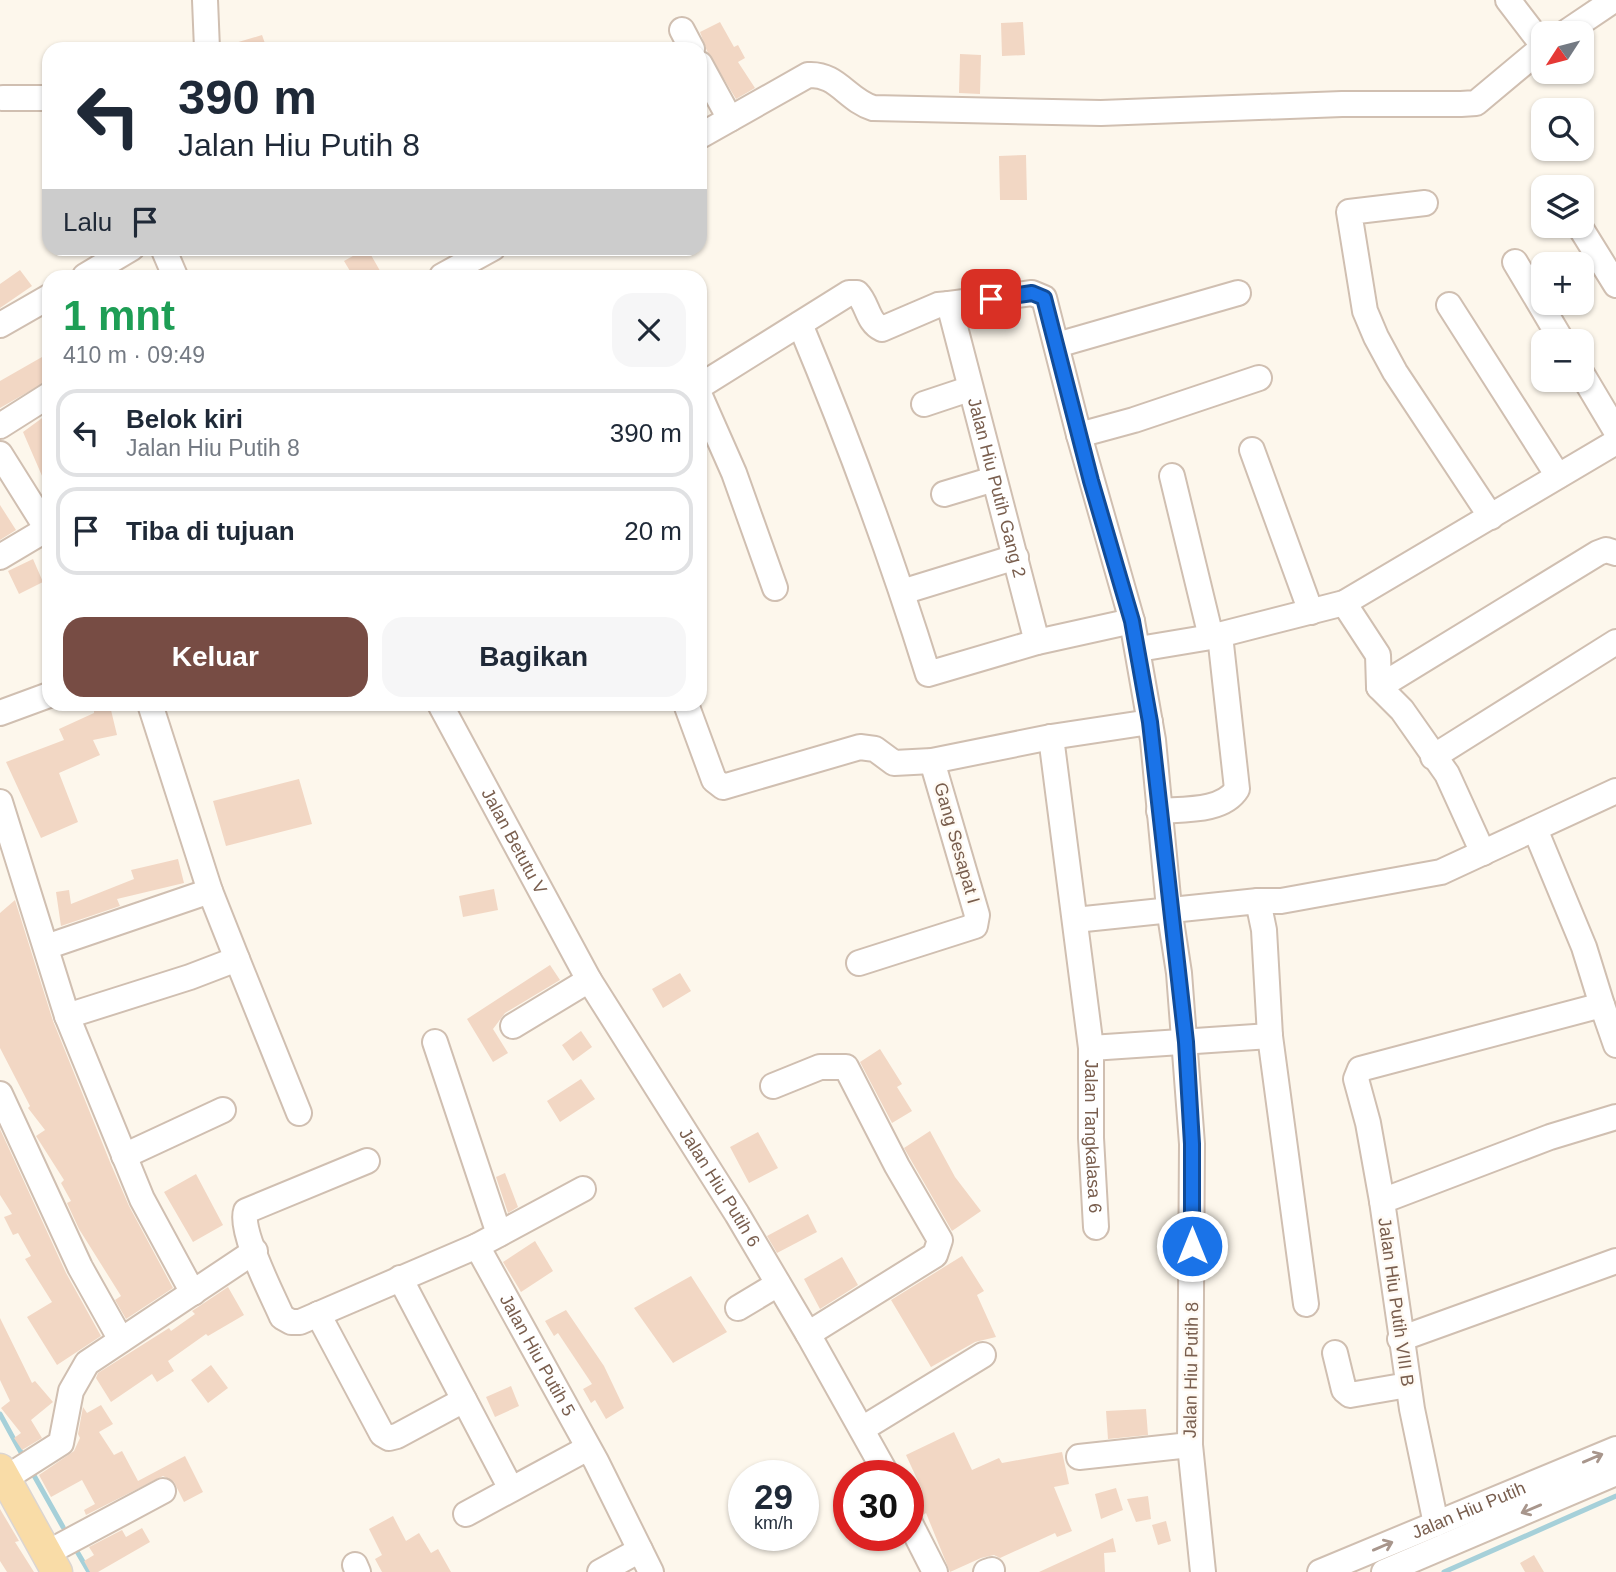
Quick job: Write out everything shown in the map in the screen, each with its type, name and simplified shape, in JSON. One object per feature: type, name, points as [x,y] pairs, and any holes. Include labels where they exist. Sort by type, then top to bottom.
[{"type":"main road","points":[[3,1473],[52,1562]]},
{"type":"street","points":[[205,0],[207,42]]},
{"type":"street","points":[[1507,0],[1531,31]]},
{"type":"street","points":[[1583,21],[1614,0]]},
{"type":"street","points":[[707,132],[808,75],[821,74],[834,80],[858,104],[873,108],[1101,113],[1342,104],[1476,103],[1531,57]]},
{"type":"street","points":[[707,77],[730,119]]},
{"type":"street","points":[[3,98],[42,97]]},
{"type":"street","points":[[1425,203],[1349,212],[1365,311],[1395,372],[1491,517]]},
{"type":"street","points":[[1587,238],[1616,285]]},
{"type":"street","points":[[95,270],[119,256]]},
{"type":"street","points":[[455,267],[477,256]]},
{"type":"street","points":[[1515,262],[1555,329]]},
{"type":"street","points":[[707,382],[849,293],[857,293],[862,298],[872,322],[882,329],[938,305],[949,304]]},
{"type":"street","points":[[1057,345],[1238,293]]},
{"type":"street","name":"Jalan Hiu Putih 8","points":[[949,304],[1041,295],[1139,649],[1150,722],[1186,1042],[1192,1144],[1190,1445],[1203,1572]]},
{"type":"street","points":[[0,325],[42,301]]},
{"type":"street","name":"Jalan Hiu Putih Gang 2","points":[[949,304],[1037,642]]},
{"type":"street","points":[[1450,305],[1558,476]]},
{"type":"street","points":[[800,324],[844,429],[928,674],[1037,642],[1132,621]]},
{"type":"street","points":[[1079,435],[1134,420],[1259,378]]},
{"type":"street","points":[[924,404],[969,389]]},
{"type":"street","points":[[1593,392],[1616,431]]},
{"type":"street","points":[[0,426],[42,399]]},
{"type":"street","points":[[707,412],[734,473],[775,588]]},
{"type":"street","points":[[1139,649],[1216,636],[1344,603],[1616,442]]},
{"type":"street","points":[[1252,450],[1311,612]]},
{"type":"street","points":[[0,454],[42,514]]},
{"type":"street","points":[[1159,811],[1209,806],[1232,797],[1237,789],[1216,636],[1172,476]]},
{"type":"street","points":[[944,494],[995,479]]},
{"type":"street","points":[[0,556],[42,523]]},
{"type":"street","points":[[1379,687],[1598,553],[1606,550],[1616,553]]},
{"type":"street","points":[[902,592],[1016,557]]},
{"type":"street","points":[[1344,603],[1378,655],[1379,687],[1402,710],[1447,774],[1483,853]]},
{"type":"street","points":[[1433,757],[1616,642]]},
{"type":"street","points":[[0,713],[42,698]]},
{"type":"street","points":[[152,711],[210,891],[299,1113]]},
{"type":"street","name":"Jalan Betutu V","points":[[444,711],[589,980]]},
{"type":"street","points":[[689,711],[715,780],[723,787],[860,747],[876,748],[894,763],[932,761],[1051,737],[1150,722]]},
{"type":"street","name":"Jalan Tangkalasa 6","points":[[1051,737],[1091,1048],[1091,1138],[1096,1227]]},
{"type":"street","name":"Gang Sesapat I","points":[[859,963],[975,926],[977,915],[932,761]]},
{"type":"street","points":[[1075,920],[1169,908],[1281,901],[1441,872],[1616,791]]},
{"type":"street","points":[[0,802],[67,1016],[142,1199],[193,1293]]},
{"type":"street","points":[[1535,829],[1584,947],[1616,1045]]},
{"type":"street","points":[[46,947],[210,891]]},
{"type":"street","points":[[1258,901],[1264,930],[1270,1036],[1306,1304]]},
{"type":"street","points":[[67,1016],[190,977],[237,959]]},
{"type":"street","points":[[513,1026],[589,980]]},
{"type":"street","name":"Jalan Hiu Putih 6","points":[[589,980],[778,1284],[879,1460]]},
{"type":"street","points":[[1382,1201],[1368,1123],[1356,1079],[1360,1069],[1602,1005]]},
{"type":"street","points":[[1091,1048],[1270,1036]]},
{"type":"street","points":[[435,1042],[499,1234]]},
{"type":"street","points":[[773,1086],[820,1067],[846,1067],[897,1166],[940,1240],[935,1255],[808,1334]]},
{"type":"street","points":[[0,1094],[80,1267],[121,1340]]},
{"type":"street","points":[[124,1156],[223,1110]]},
{"type":"street","name":"Jalan Hiu Putih VIII B","points":[[1436,1524],[1408,1385],[1382,1201],[1550,1137],[1616,1117]]},
{"type":"street","points":[[367,1161],[246,1211],[244,1217],[255,1251],[282,1317],[291,1322],[299,1322],[477,1246],[583,1189]]},
{"type":"street","name":"Jalan Hiu Putih 5","points":[[477,1246],[588,1448],[646,1561]]},
{"type":"street","points":[[3,1473],[61,1443],[71,1391],[78,1374],[87,1363],[255,1251]]},
{"type":"street","points":[[1401,1339],[1616,1261]]},
{"type":"street","points":[[400,1278],[511,1489]]},
{"type":"street","points":[[738,1308],[778,1284]]},
{"type":"street","points":[[318,1314],[382,1434],[389,1438],[397,1436],[464,1400]]},
{"type":"street","points":[[1335,1353],[1343,1390],[1350,1395],[1408,1385]]},
{"type":"street","points":[[862,1429],[983,1355]]},
{"type":"street","points":[[1079,1457],[1190,1445]]},
{"type":"street","points":[[466,1514],[588,1448]]},
{"type":"street","name":"Jalan Hiu Putih","points":[[1326,1571],[1616,1449]]},
{"type":"street","name":"Jalan Hiu Putih","points":[[1384,1572],[1616,1473]]},
{"type":"street","points":[[52,1562],[163,1490]]},
{"type":"street","points":[[924,1550],[935,1572]]},
{"type":"street","points":[[600,1572],[646,1561]]},
{"type":"building","points":[[720,22],[734,47],[738,45],[745,58],[738,62],[755,88],[736,99],[707,51],[707,42],[704,42],[700,32]]},
{"type":"building","points":[[1023,22],[1025,55],[1002,56],[1001,23]]},
{"type":"building","points":[[262,35],[264,42],[238,42]]},
{"type":"building","points":[[960,54],[981,55],[980,94],[959,93]]},
{"type":"building","points":[[1026,155],[1027,200],[1000,200],[999,156]]},
{"type":"building","points":[[353,256],[372,256],[380,270],[349,270],[344,261]]},
{"type":"building","points":[[20,270],[32,286],[0,308],[0,284]]},
{"type":"building","points":[[42,357],[42,384],[0,408],[0,381]]},
{"type":"building","points":[[42,418],[42,476],[23,432]]},
{"type":"building","points":[[0,505],[16,530],[0,540]]},
{"type":"building","points":[[33,559],[42,582],[19,594],[8,571]]},
{"type":"building","points":[[111,711],[117,735],[93,740],[100,755],[59,773],[78,822],[41,838],[6,762],[64,740],[59,729],[94,713]]},
{"type":"building","points":[[299,779],[312,824],[226,846],[213,801]]},
{"type":"building","points":[[178,859],[184,883],[117,899],[120,906],[61,926],[56,892],[69,890],[71,904],[134,879],[131,870]]},
{"type":"building","points":[[494,889],[498,910],[463,917],[459,896]]},
{"type":"building","points":[[15,900],[53,1021],[110,1162],[129,1206],[173,1288],[126,1319],[115,1300],[121,1296],[79,1229],[67,1203],[71,1201],[61,1183],[64,1180],[36,1136],[45,1130],[28,1108],[30,1106],[0,1048],[0,913]]},
{"type":"building","points":[[550,965],[560,980],[505,1013],[493,1029],[508,1053],[493,1062],[467,1019]]},
{"type":"building","points":[[680,973],[691,991],[663,1008],[652,989]]},
{"type":"building","points":[[581,1031],[592,1047],[573,1061],[562,1045]]},
{"type":"building","points":[[880,1049],[902,1084],[897,1087],[912,1111],[892,1123],[860,1062]]},
{"type":"building","points":[[581,1079],[595,1099],[560,1122],[547,1101]]},
{"type":"building","points":[[0,1129],[66,1273],[101,1336],[57,1365],[27,1317],[52,1302],[25,1259],[31,1256],[18,1233],[13,1235],[4,1217],[12,1214],[0,1195]]},
{"type":"building","points":[[930,1131],[955,1177],[981,1211],[952,1231],[904,1148]]},
{"type":"building","points":[[758,1132],[778,1168],[749,1183],[730,1147]]},
{"type":"building","points":[[505,1173],[518,1207],[508,1213],[496,1177]]},
{"type":"building","points":[[196,1174],[223,1225],[193,1242],[164,1192]]},
{"type":"building","points":[[808,1214],[817,1232],[777,1253],[767,1236]]},
{"type":"building","points":[[535,1241],[553,1271],[521,1292],[503,1262]]},
{"type":"building","points":[[962,1256],[984,1291],[977,1295],[996,1337],[975,1342],[931,1367],[891,1300]]},
{"type":"building","points":[[842,1257],[858,1285],[820,1309],[804,1279]]},
{"type":"building","points":[[691,1276],[727,1332],[673,1363],[634,1308]]},
{"type":"building","points":[[228,1287],[244,1315],[208,1336],[206,1334],[168,1361],[174,1371],[157,1382],[152,1374],[111,1402],[96,1378],[98,1373],[169,1328],[171,1331],[195,1314],[192,1311]]},
{"type":"building","points":[[566,1310],[604,1366],[624,1408],[606,1419],[595,1400],[591,1403],[583,1389],[592,1384],[558,1333],[554,1336],[545,1321]]},
{"type":"building","points":[[0,1318],[32,1383],[35,1381],[53,1402],[31,1420],[42,1438],[22,1450],[14,1438],[21,1433],[1,1408],[10,1401],[0,1380]]},
{"type":"building","points":[[211,1365],[228,1388],[208,1403],[191,1380]]},
{"type":"building","points":[[511,1386],[519,1406],[495,1417],[486,1397]]},
{"type":"building","points":[[101,1405],[113,1424],[99,1432],[114,1455],[122,1451],[138,1481],[185,1456],[203,1492],[184,1502],[174,1482],[163,1476],[86,1515],[84,1510],[95,1504],[82,1480],[51,1497],[39,1475],[74,1451],[80,1438],[78,1434],[83,1407],[87,1413]]},
{"type":"building","points":[[1146,1409],[1148,1435],[1108,1439],[1106,1411]]},
{"type":"building","points":[[954,1432],[972,1470],[999,1458],[1002,1463],[1062,1452],[1069,1484],[1054,1487],[1072,1531],[1057,1537],[1055,1533],[1000,1558],[994,1555],[981,1558],[950,1572],[926,1513],[924,1514],[924,1460],[908,1460],[906,1455]]},
{"type":"building","points":[[1116,1488],[1123,1510],[1101,1519],[1095,1494]]},
{"type":"building","points":[[1148,1496],[1151,1519],[1136,1522],[1127,1499]]},
{"type":"building","points":[[0,1509],[19,1541],[15,1542],[34,1572],[7,1572],[0,1561]]},
{"type":"building","points":[[393,1516],[406,1541],[419,1533],[431,1553],[438,1549],[451,1572],[382,1572],[375,1559],[382,1555],[369,1529]]},
{"type":"building","points":[[1166,1521],[1171,1541],[1158,1545],[1152,1525]]},
{"type":"building","points":[[142,1528],[150,1542],[98,1572],[90,1572],[84,1561],[94,1555],[89,1547],[122,1530],[126,1537]]},
{"type":"building","points":[[1113,1538],[1116,1552],[1104,1553],[1105,1572],[1039,1572]]},
{"type":"building","points":[[1534,1555],[1544,1572],[1525,1572],[1520,1563]]},
{"type":"waterway","points":[[0,1414],[23,1456]]},
{"type":"waterway","points":[[32,1472],[63,1527]]},
{"type":"waterway","points":[[1444,1572],[1616,1496]]},
{"type":"waterway","points":[[75,1548],[89,1572]]},
{"type":"route","points":[[991,299],[1032,293],[1044,298],[1139,649],[1153,740],[1169,908],[1180,972],[1192,1144],[1192,1246]]}]
